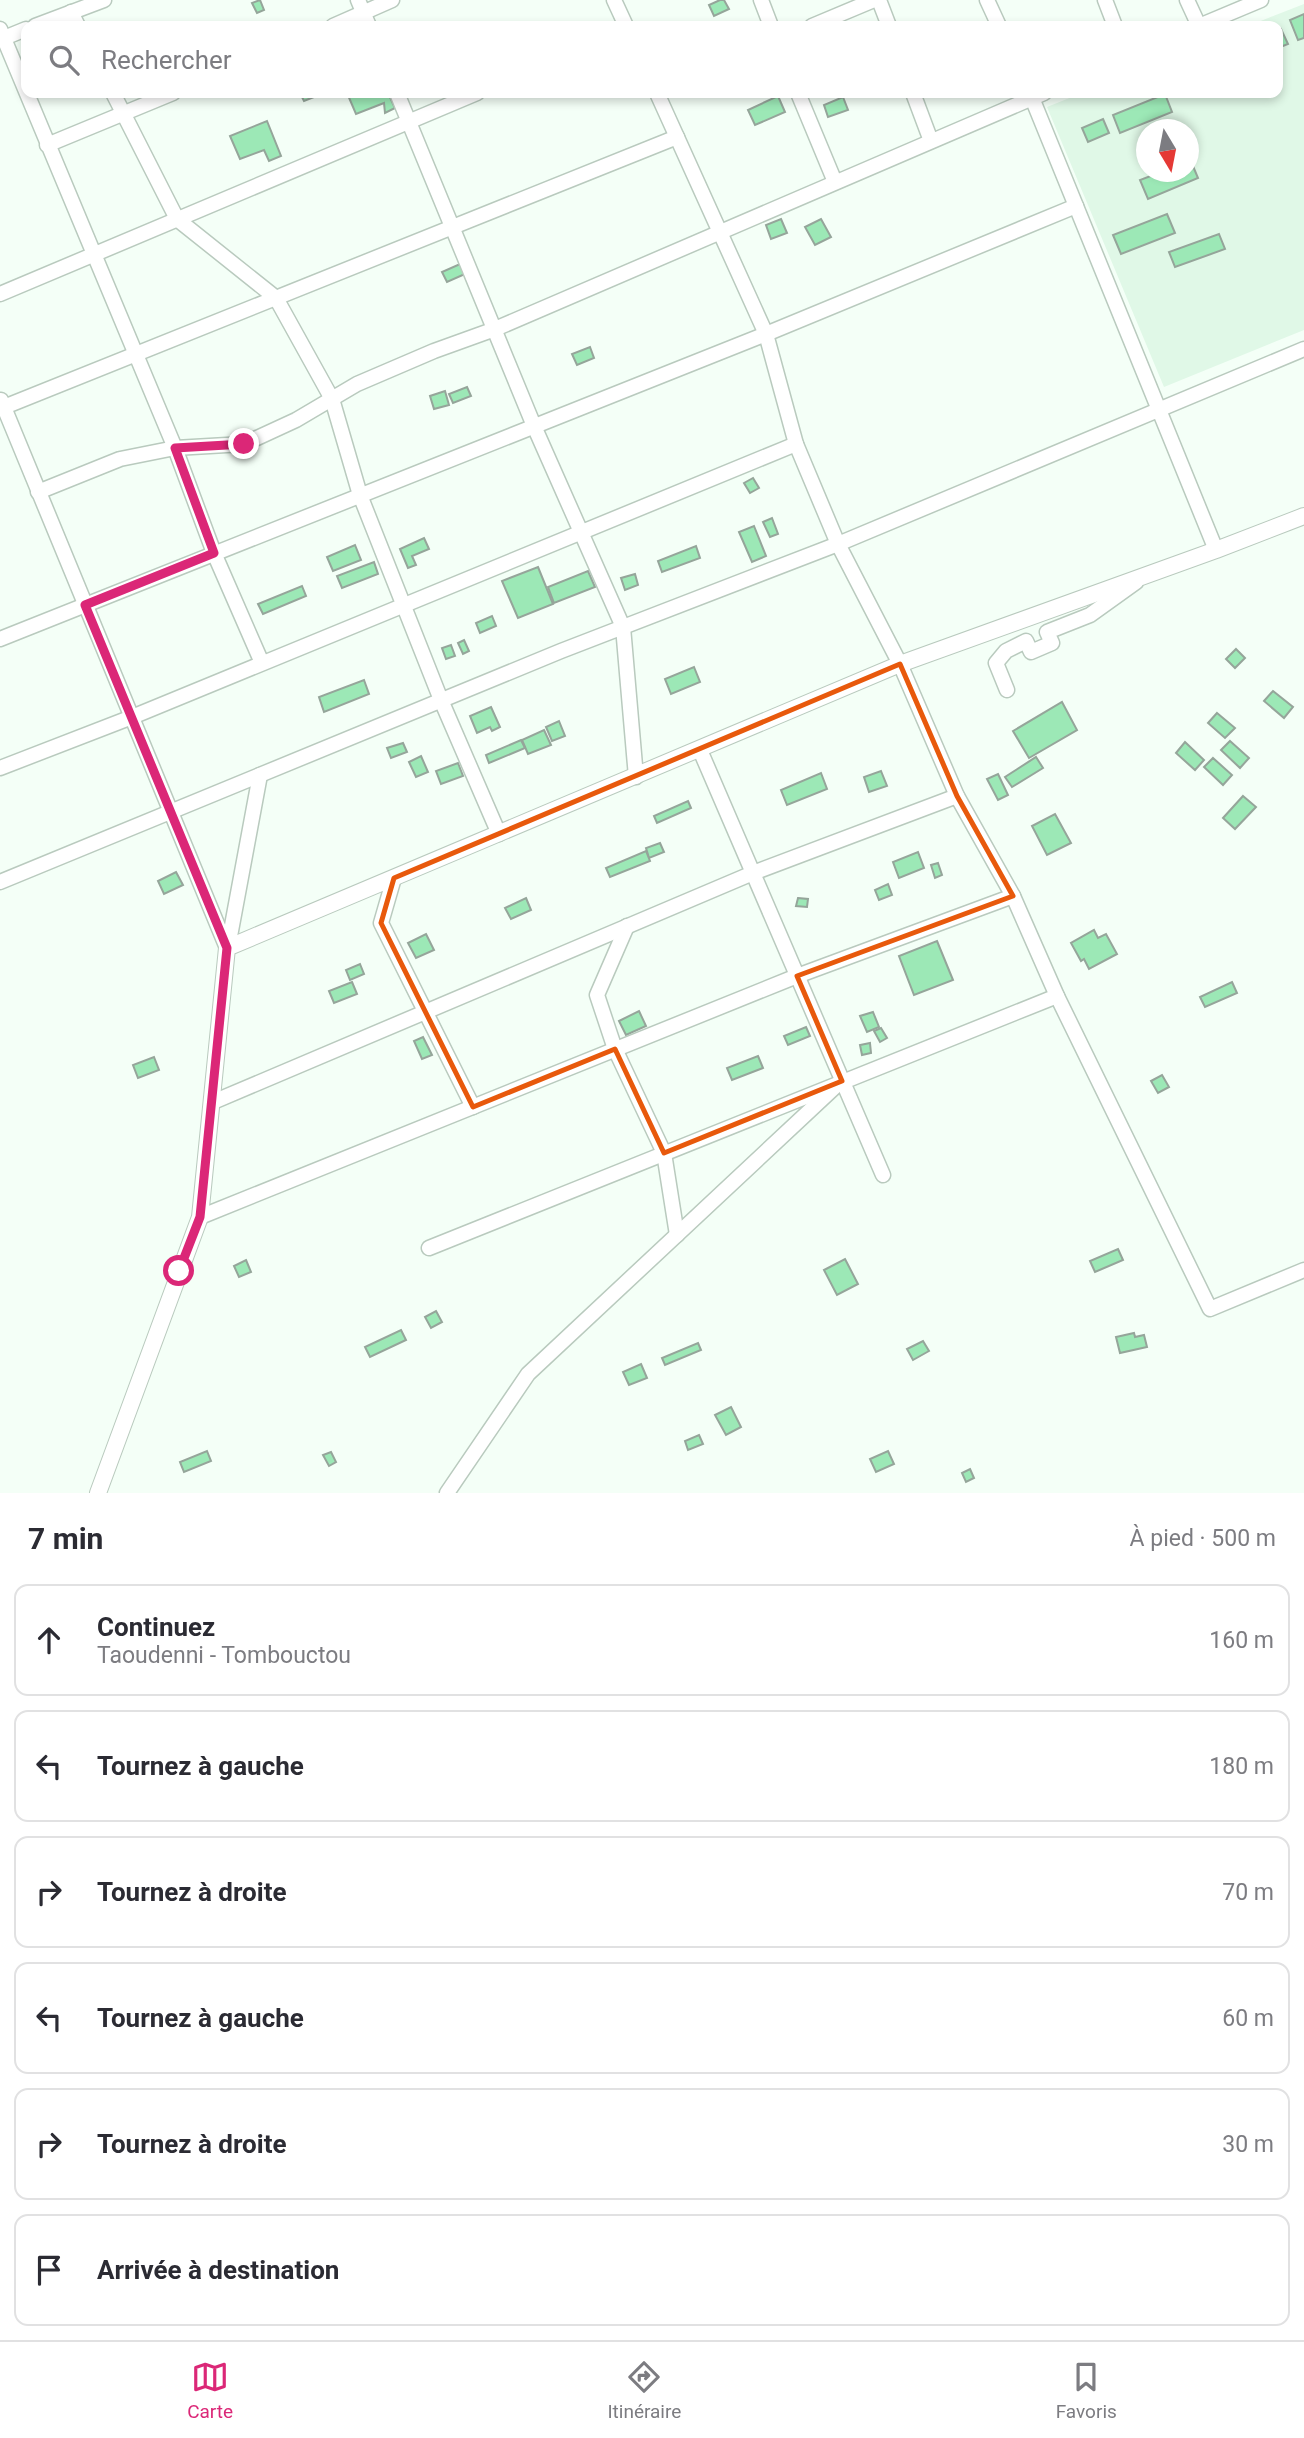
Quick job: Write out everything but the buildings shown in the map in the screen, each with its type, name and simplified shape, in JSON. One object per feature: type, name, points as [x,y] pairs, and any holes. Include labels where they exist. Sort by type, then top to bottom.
[{"type":"street","points":[[47,21],[104,0]]},
{"type":"street","points":[[345,21],[392,0]]},
{"type":"street","points":[[614,0],[624,21]]},
{"type":"street","points":[[761,0],[769,21]]},
{"type":"street","points":[[824,21],[874,0]]},
{"type":"street","points":[[879,0],[887,21]]},
{"type":"street","points":[[988,0],[997,21]]},
{"type":"street","points":[[1105,0],[1113,21]]},
{"type":"street","points":[[1188,0],[1197,21]]},
{"type":"street","points":[[1211,21],[1261,0]]},
{"type":"street","points":[[71,12],[76,21]]},
{"type":"street","points":[[21,30],[2,33],[21,80]]},
{"type":"street","points":[[28,98],[175,448],[214,553],[262,663]]},
{"type":"street","points":[[116,98],[177,219],[276,298],[332,399],[360,495],[441,700],[499,834]]},
{"type":"street","points":[[47,145],[160,98]]},
{"type":"street","points":[[399,98],[534,426],[623,627],[636,777]]},
{"type":"street","points":[[0,294],[465,98]]},
{"type":"street","points":[[660,98],[766,334],[796,444],[838,544],[900,664],[957,796],[1013,896],[1058,996],[1210,1309],[1304,1270]]},
{"type":"street","points":[[800,98],[835,182]]},
{"type":"street","points":[[915,98],[931,141]]},
{"type":"street","points":[[38,492],[120,459],[175,448],[244,444],[296,421],[358,384],[434,351],[495,329],[1026,98]]},
{"type":"street","points":[[1036,98],[1076,206],[1216,550]]},
{"type":"street","points":[[227,948],[2,403],[135,355],[677,137]]},
{"type":"street","points":[[0,639],[766,334],[1076,206]]},
{"type":"street","points":[[0,882],[441,700],[838,544],[1304,349]]},
{"type":"street","points":[[0,768],[132,717],[796,444]]},
{"type":"street","points":[[227,948],[900,664],[1304,516]]},
{"type":"street","points":[[1007,690],[996,663],[1006,651],[1026,641],[1031,652],[1052,643],[1048,632],[1090,615],[1147,575]]},
{"type":"street","points":[[700,750],[883,1175]]},
{"type":"street","points":[[98,1493],[200,1217],[227,948],[260,775]]},
{"type":"street","points":[[213,1102],[753,873],[957,796]]},
{"type":"street","points":[[394,878],[381,923],[473,1107]]},
{"type":"street","points":[[200,1217],[797,976],[1013,896]]},
{"type":"street","points":[[627,926],[597,995],[615,1049],[664,1153],[677,1234]]},
{"type":"street","points":[[429,1248],[1058,996]]},
{"type":"street","points":[[447,1493],[528,1374],[842,1081]]},
{"type":"highlighted area","points":[[900,664],[957,796],[1013,896],[797,976],[842,1081],[664,1153],[615,1049],[473,1107],[381,923],[394,878]]},
{"type":"shaded area","points":[[1304,4],[1304,330],[1164,387],[1047,107],[1070,98],[1283,98],[1283,21],[1261,21]]},
{"type":"route","points":[[179,1271],[200,1217],[227,948],[85,605],[214,553],[175,448],[244,444]]}]
